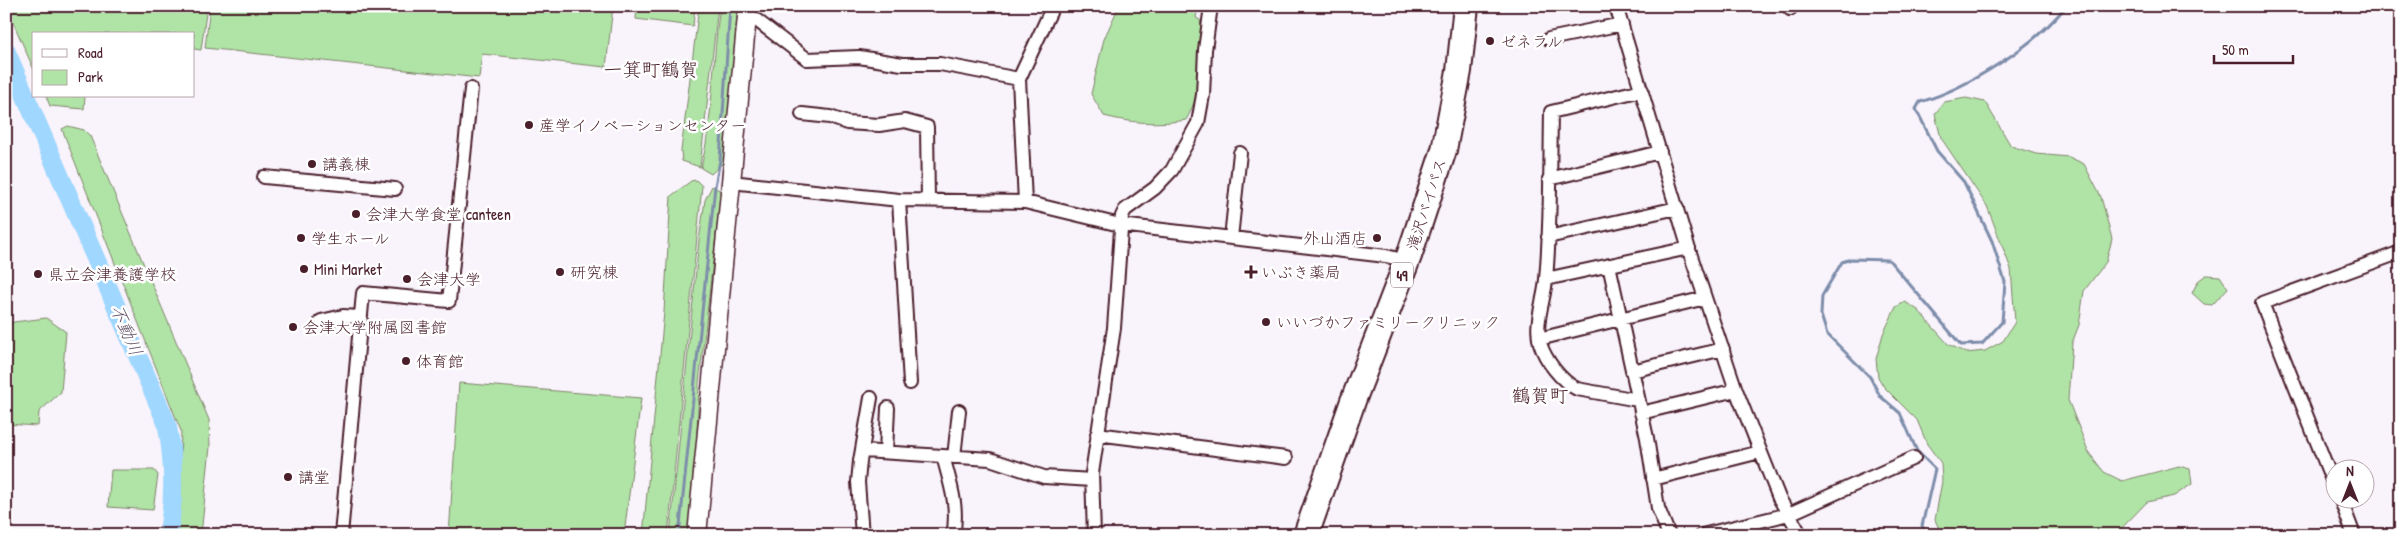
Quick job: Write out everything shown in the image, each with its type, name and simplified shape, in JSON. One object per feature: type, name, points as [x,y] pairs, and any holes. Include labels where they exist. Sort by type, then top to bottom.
[{"type":"highway","name":"滝沢バイパス","points":[[1292,535],[1349,374],[1401,260],[1438,117],[1446,62],[1451,6]]},
{"type":"highway","name":"滝沢バイパス","points":[[1306,535],[1401,260],[1444,150],[1459,70],[1466,6]]},
{"type":"street","points":[[1025,202],[1020,79],[1053,6]]},
{"type":"street","points":[[1094,535],[1092,480],[1097,434],[1114,328],[1120,225],[1125,210],[1155,188],[1172,170],[1198,123],[1203,95],[1205,50],[1211,6]]},
{"type":"street","points":[[1616,6],[1689,248],[1736,390],[1779,498],[1801,535]]},
{"type":"street","points":[[747,12],[806,59],[859,57],[902,64],[940,64],[1020,79]]},
{"type":"street","points":[[697,535],[747,12]]},
{"type":"street","points":[[1549,38],[1622,24]]},
{"type":"street","points":[[341,535],[363,293],[449,301],[471,89]]},
{"type":"street","points":[[1642,90],[1551,112],[1546,279],[1539,339],[1543,350],[1569,385],[1640,407],[1736,390]]},
{"type":"street","points":[[802,114],[830,117],[848,123],[879,125],[905,121],[927,127],[928,200]]},
{"type":"street","points":[[1549,179],[1660,152]]},
{"type":"street","points":[[1231,238],[1240,153]]},
{"type":"street","points":[[264,177],[395,189]]},
{"type":"street","points":[[731,182],[898,200],[1025,202],[1120,225],[1401,260]]},
{"type":"street","points":[[898,200],[910,383]]},
{"type":"street","points":[[1548,237],[1677,208]]},
{"type":"street","points":[[1546,279],[1689,248]]},
{"type":"street","points":[[2324,460],[2262,303],[2401,252]]},
{"type":"street","points":[[1609,265],[1640,407],[1658,508],[1668,535]]},
{"type":"street","points":[[1539,339],[1706,298]]},
{"type":"street","points":[[321,321],[343,316],[360,318]]},
{"type":"street","points":[[1632,371],[1723,349]]},
{"type":"street","points":[[862,535],[858,482],[871,398]]},
{"type":"street","points":[[886,452],[888,408]]},
{"type":"street","points":[[954,535],[956,515],[948,457],[959,411]]},
{"type":"street","points":[[1097,434],[1286,458]]},
{"type":"street","points":[[863,451],[990,459],[1044,477],[1092,480]]},
{"type":"street","points":[[1653,479],[1760,452]]},
{"type":"street","points":[[1702,535],[1789,514],[1914,458]]},
{"type":"street","points":[[2344,508],[2354,535]]},
{"type":"green space","points":[[6,6],[207,6],[201,50],[195,49],[195,32],[32,32],[32,65]]},
{"type":"green space","points":[[210,6],[613,6],[606,67],[482,54],[479,78],[205,48]]},
{"type":"green space","points":[[637,6],[695,6],[693,26],[636,19]]},
{"type":"green space","points":[[699,6],[718,6],[700,167],[682,161],[681,151]]},
{"type":"green space","points":[[720,6],[738,6],[729,119],[730,140],[722,164],[711,174],[701,168],[711,108]]},
{"type":"green space","points":[[1119,6],[1198,6],[1196,18],[1200,20],[1202,45],[1201,72],[1196,97],[1186,120],[1145,122],[1104,116],[1091,94],[1104,39]]},
{"type":"green space","points":[[47,98],[85,98],[84,109],[50,106]]},
{"type":"green space","points":[[1966,98],[1985,102],[2011,146],[2036,154],[2069,157],[2084,164],[2101,197],[2112,239],[2106,262],[2084,291],[2079,325],[2072,343],[2068,400],[2089,453],[2104,472],[2122,481],[2179,466],[2190,469],[2192,484],[2174,496],[2147,502],[2115,535],[1942,535],[1935,520],[1942,481],[1941,463],[1927,444],[1917,420],[1884,387],[1878,377],[1876,359],[1883,334],[1896,307],[1905,302],[1918,310],[1948,344],[1966,353],[1985,351],[2003,341],[2015,322],[2011,269],[1987,206],[1941,138],[1935,114],[1944,102]]},
{"type":"green space","points":[[68,126],[84,130],[90,136],[209,420],[210,447],[201,535],[178,535],[181,431],[62,129]]},
{"type":"green space","points":[[696,180],[702,186],[668,535],[643,535],[664,312],[671,196],[691,181]]},
{"type":"green space","points":[[712,186],[721,191],[699,383],[695,480],[689,535],[670,535],[699,240],[705,200]]},
{"type":"green space","points":[[2206,275],[2220,276],[2228,288],[2212,305],[2204,304],[2192,293],[2198,281]]},
{"type":"green space","points":[[46,318],[66,332],[61,392],[39,412],[38,426],[6,424],[6,323]]},
{"type":"green space","points":[[459,383],[641,398],[624,535],[449,535]]},
{"type":"green space","points":[[111,470],[154,470],[158,475],[153,510],[108,507]]},
{"type":"waterway","points":[[679,535],[715,186],[720,160],[730,6]]},
{"type":"waterway","points":[[1928,535],[1922,526],[1935,469],[1917,451],[1900,413],[1880,396],[1870,377],[1827,334],[1821,315],[1822,296],[1842,262],[1851,259],[1889,260],[1961,345],[1982,344],[2002,322],[2005,282],[1992,241],[1964,182],[1937,151],[1916,109],[1920,102],[1958,87],[1999,64],[2037,36],[2066,6]]},
{"type":"waterway","name":"不動川","points":[[6,51],[167,424],[173,479],[168,535]]},
{"type":"place","name":"ゼネラル","points":[[1490,41]]},
{"type":"place","name":"産学イノベーションセンター","points":[[529,125]]},
{"type":"place","name":"講義棟","points":[[312,164]]},
{"type":"place","name":"会津大学食堂 canteen","points":[[356,214]]},
{"type":"place","name":"学生ホール","points":[[301,238]]},
{"type":"place","name":"外山酒店","points":[[1377,238]]},
{"type":"place","name":"Mini Market","points":[[304,269]]},
{"type":"place","name":"研究棟","points":[[560,272]]},
{"type":"place","name":"いぶき薬局","points":[[1251,272]]},
{"type":"place","name":"県立会津養護学校","points":[[38,274]]},
{"type":"place","name":"会津大学","points":[[407,279]]},
{"type":"place","name":"いいづかファミリークリニック","points":[[1266,322]]},
{"type":"place","name":"会津大学附属図書館","points":[[293,327]]},
{"type":"place","name":"体育館","points":[[406,361]]},
{"type":"place","name":"講堂","points":[[288,477]]},
{"type":"district","name":"一箕町鶴賀","points":[[651,69]]},
{"type":"district","name":"鶴賀町","points":[[1540,395]]}]
